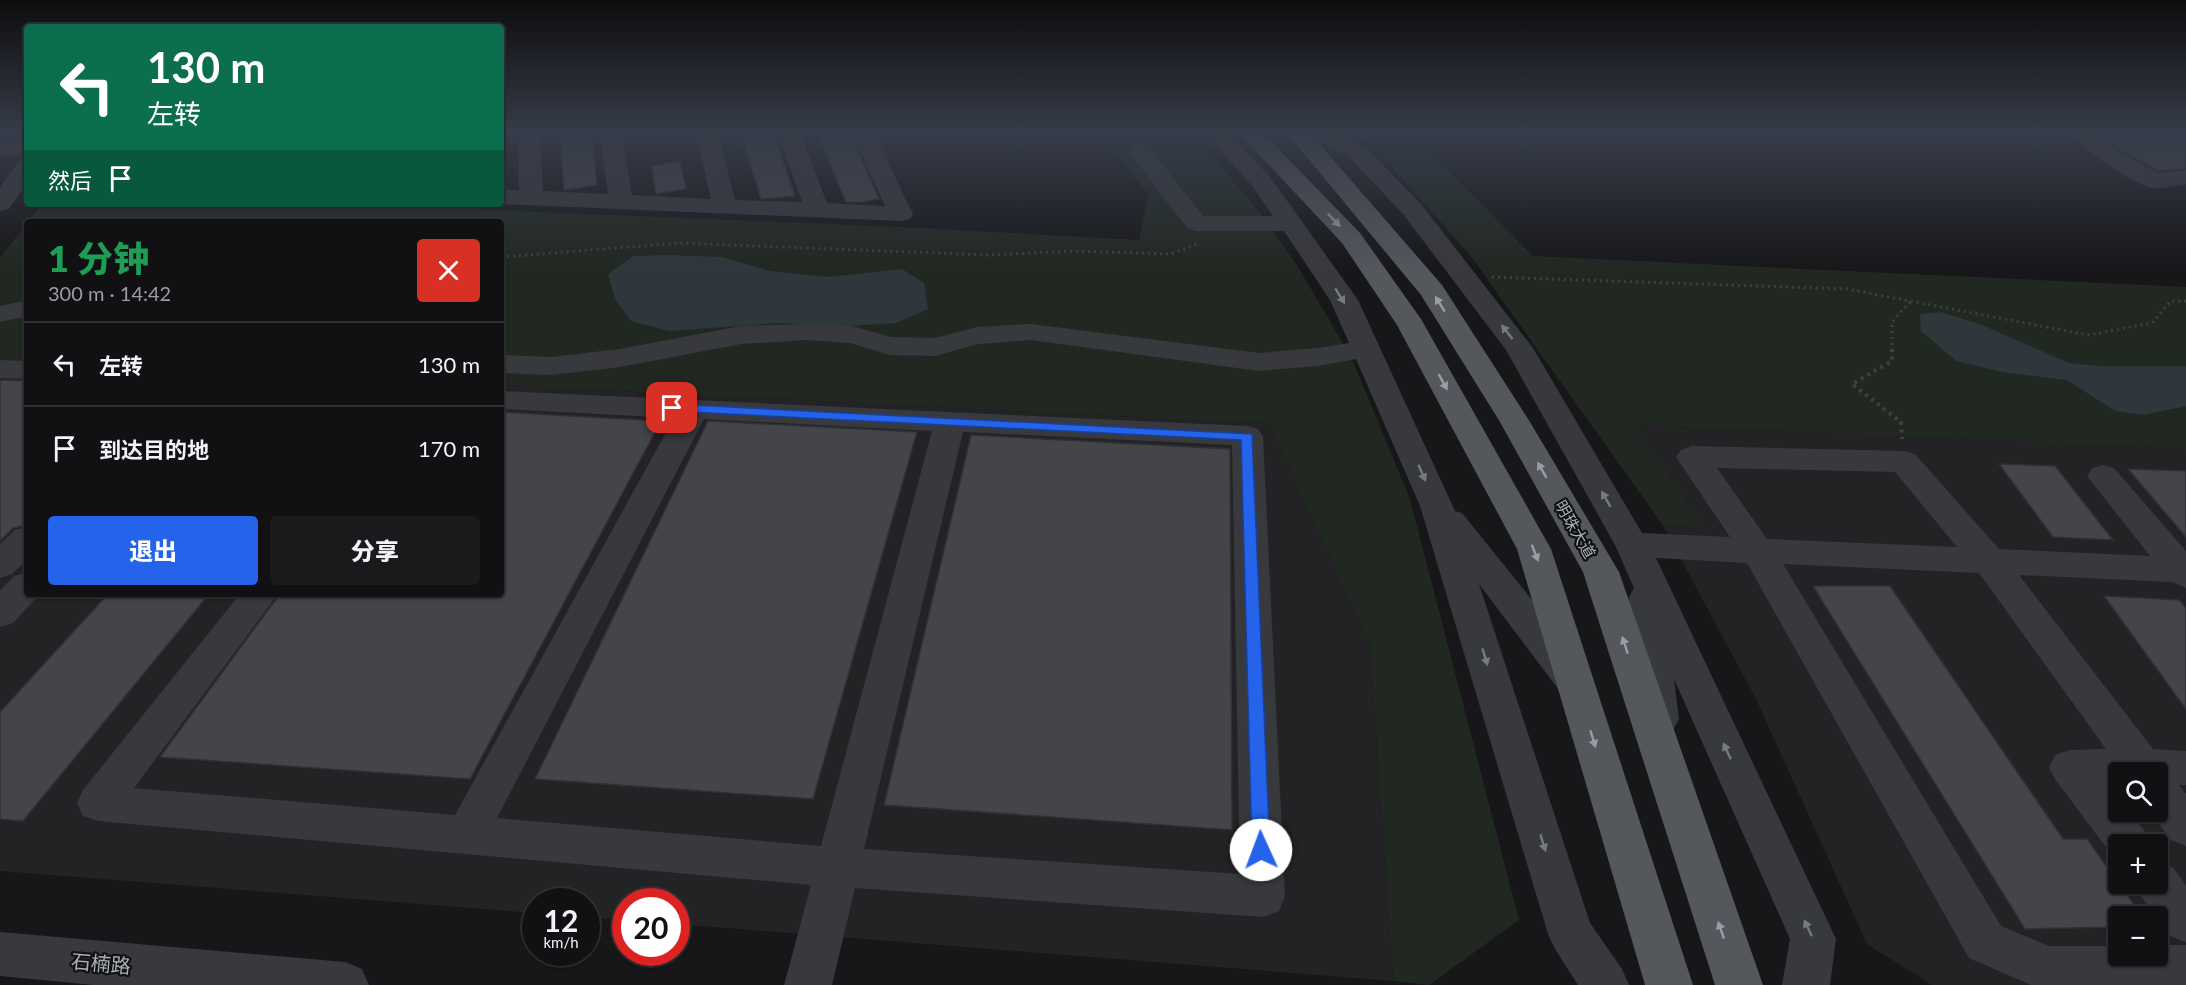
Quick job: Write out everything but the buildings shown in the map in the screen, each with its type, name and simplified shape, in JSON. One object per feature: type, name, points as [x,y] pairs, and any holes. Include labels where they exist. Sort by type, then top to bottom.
[{"type":"main road","points":[[1294,179],[1351,238],[1411,325],[1534,549],[1669,985]]},
{"type":"main road","name":"明珠大道","points":[[1337,179],[1432,291],[1515,422],[1601,572],[1739,985]]},
{"type":"street","points":[[0,204],[21,179]]},
{"type":"street","points":[[530,179],[531,198]]},
{"type":"street","points":[[617,179],[621,202]]},
{"type":"street","points":[[718,179],[725,207]]},
{"type":"street","points":[[806,179],[818,211]]},
{"type":"street","points":[[504,197],[901,214],[884,179]]},
{"type":"street","points":[[1162,179],[1196,223],[1291,224]]},
{"type":"street","points":[[1259,179],[1344,300],[1437,506],[1572,934],[1605,985]]},
{"type":"street","points":[[1383,179],[1412,209],[1519,348],[1638,558],[1813,939],[1806,985]]},
{"type":"street","points":[[2151,179],[2155,181],[2171,179]]},
{"type":"street","points":[[0,314],[24,309]]},
{"type":"street","points":[[504,364],[551,366],[620,358],[741,335],[807,332],[852,335],[890,346],[935,347],[977,336],[1031,332],[1259,362],[1318,357],[1366,348]]},
{"type":"street","points":[[0,369],[24,370]]},
{"type":"street","points":[[258,597],[98,803],[838,867],[1263,896],[1247,436],[504,400]]},
{"type":"street","points":[[466,835],[694,410]]},
{"type":"street","points":[[808,985],[950,422]]},
{"type":"street","points":[[2138,762],[1989,561],[1904,462],[1692,457],[1757,550],[1984,942],[2048,969],[2186,968]]},
{"type":"street","points":[[2103,476],[2185,572]]},
{"type":"street","points":[[1437,506],[1576,684]]},
{"type":"street","points":[[0,565],[24,542]]},
{"type":"street","points":[[1638,558],[1757,550],[2185,572]]},
{"type":"street","points":[[1638,558],[1663,756]]},
{"type":"street","points":[[0,613],[24,588]]},
{"type":"street","points":[[2108,771],[2070,767],[2108,817]]},
{"type":"street","points":[[2168,771],[2186,768]]},
{"type":"street","points":[[2168,802],[2186,827]]},
{"type":"street","points":[[2112,822],[2121,834]]},
{"type":"street","points":[[2166,894],[2186,921]]},
{"type":"street","name":"石楠路","points":[[0,954],[345,985]]},
{"type":"path","points":[[504,257],[679,243],[990,255],[1074,251],[1171,254],[1200,242]]},
{"type":"path","points":[[1464,276],[1847,289],[2088,335],[2152,323],[2171,301],[2186,301]]},
{"type":"path","points":[[1904,462],[1901,422],[1852,384],[1892,361],[1892,322],[1910,302]]},
{"type":"shaded area","points":[[1136,179],[1231,179],[1254,205],[1297,265],[1352,359],[1410,499],[1519,920],[1429,985],[1393,981],[1370,646],[1269,424],[504,385],[504,219],[30,219],[40,207],[420,207],[923,228],[1139,240],[1149,195]]},
{"type":"shaded area","points":[[1403,179],[1457,179],[1533,256],[2186,287],[2186,449],[1632,425],[1706,528],[1662,524],[1470,255]]},
{"type":"shaded area","points":[[24,227],[24,361],[0,360],[0,258]]},
{"type":"shaded area","points":[[633,256],[722,257],[770,271],[827,277],[902,269],[924,283],[928,309],[896,323],[836,327],[781,323],[669,331],[631,321],[615,299],[608,274]]},
{"type":"shaded area","points":[[1941,312],[1982,325],[2069,363],[2098,366],[2186,366],[2186,406],[2143,415],[2115,411],[2067,380],[2002,372],[1956,361],[1921,331],[1920,314]]},
{"type":"shaded area","points":[[0,360],[24,361],[24,597],[504,597],[504,385],[1269,424],[1370,646],[1393,981],[690,925],[690,888],[612,888],[612,919],[600,918],[600,888],[522,888],[522,912],[0,871]]},
{"type":"shaded area","points":[[1631,425],[2186,449],[2186,985],[1932,985],[1867,944],[1756,699],[1662,524],[1705,527]]},
{"type":"route","points":[[672,408],[1247,436],[1261,850]]}]
